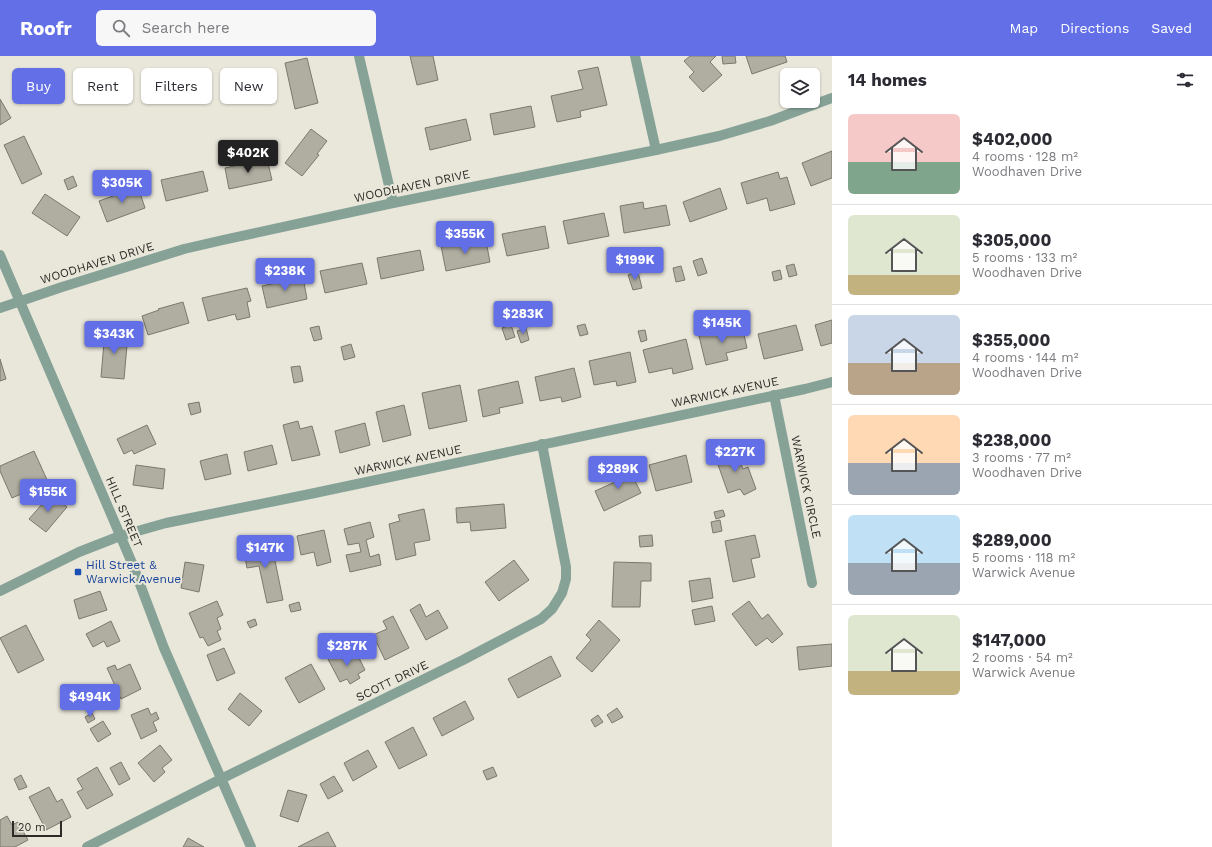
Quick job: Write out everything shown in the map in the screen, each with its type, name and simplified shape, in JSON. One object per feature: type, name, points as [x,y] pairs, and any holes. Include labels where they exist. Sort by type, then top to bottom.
[{"type":"street","points":[[360,56],[393,203]]},
{"type":"street","points":[[635,56],[656,150]]},
{"type":"street","name":"WOODHAVEN DRIVE","points":[[0,308],[184,249],[393,203],[719,136],[770,121],[832,98]]},
{"type":"street","name":"HILL STREET","points":[[0,254],[132,563],[164,648],[251,847]]},
{"type":"street","name":"WARWICK AVENUE","points":[[0,591],[79,552],[120,536],[166,523],[310,494],[832,382]]},
{"type":"street","name":"WARWICK CIRCLE","points":[[774,395],[812,583]]},
{"type":"street","name":"SCOTT DRIVE","points":[[87,847],[221,779],[463,660],[541,619],[552,609],[562,593],[566,579],[566,567],[542,444]]},
{"type":"building","points":[[410,56],[433,56],[438,80],[417,85]]},
{"type":"building","points":[[690,56],[716,56],[710,62],[722,75],[703,92],[689,77],[694,72],[684,61]]},
{"type":"building","points":[[722,56],[735,56],[736,63],[723,64]]},
{"type":"building","points":[[746,56],[785,56],[787,62],[752,74]]},
{"type":"building","points":[[307,58],[318,103],[295,109],[285,63]]},
{"type":"building","points":[[598,67],[607,105],[580,111],[581,117],[557,122],[551,96],[583,89],[578,71]]},
{"type":"building","points":[[0,99],[11,118],[0,125]]},
{"type":"building","points":[[531,106],[535,127],[494,135],[490,114]]},
{"type":"building","points":[[466,119],[471,140],[430,150],[425,128]]},
{"type":"building","points":[[311,129],[327,141],[317,154],[319,155],[302,176],[285,163]]},
{"type":"building","points":[[24,136],[42,174],[22,184],[4,145]]},
{"type":"building","points":[[832,151],[832,178],[811,186],[802,163]]},
{"type":"building","points":[[267,159],[272,180],[229,189],[225,168]]},
{"type":"building","points":[[203,171],[208,191],[166,201],[161,180]]},
{"type":"building","points":[[778,172],[780,179],[787,177],[795,204],[770,211],[767,198],[747,204],[741,183]]},
{"type":"building","points":[[73,176],[77,186],[68,190],[64,180]]},
{"type":"building","points":[[138,187],[145,208],[107,222],[99,201]]},
{"type":"building","points":[[720,188],[727,209],[690,222],[683,202]]},
{"type":"building","points":[[45,194],[80,217],[67,236],[32,213]]},
{"type":"building","points":[[643,202],[644,209],[666,205],[670,225],[624,233],[620,206]]},
{"type":"building","points":[[604,213],[609,236],[568,244],[563,221]]},
{"type":"building","points":[[545,226],[549,248],[507,256],[502,234]]},
{"type":"building","points":[[486,241],[490,262],[446,271],[441,246],[462,242],[463,245]]},
{"type":"building","points":[[420,250],[424,270],[381,279],[377,258]]},
{"type":"building","points":[[702,258],[707,273],[698,276],[693,261]]},
{"type":"building","points":[[362,263],[367,284],[325,293],[320,271]]},
{"type":"building","points":[[794,264],[797,275],[789,277],[786,266]]},
{"type":"building","points":[[681,266],[685,280],[676,282],[673,268]]},
{"type":"building","points":[[780,270],[782,279],[774,281],[772,272]]},
{"type":"building","points":[[638,272],[642,288],[633,290],[628,275]]},
{"type":"building","points":[[303,277],[307,299],[267,308],[262,286]]},
{"type":"building","points":[[247,288],[251,301],[247,302],[250,317],[237,320],[235,314],[208,321],[202,298]]},
{"type":"building","points":[[183,302],[189,323],[148,335],[142,316],[159,310],[158,309]]},
{"type":"building","points":[[832,320],[832,343],[821,346],[815,325]]},
{"type":"building","points":[[585,324],[588,334],[580,336],[577,326]]},
{"type":"building","points":[[511,325],[515,337],[506,340],[502,328]]},
{"type":"building","points":[[796,325],[803,350],[764,359],[758,334]]},
{"type":"building","points":[[319,326],[322,339],[314,341],[310,328]]},
{"type":"building","points":[[742,326],[747,348],[726,353],[728,360],[706,365],[699,336]]},
{"type":"building","points":[[526,328],[529,340],[521,343],[517,331]]},
{"type":"building","points":[[645,330],[647,340],[641,342],[638,331]]},
{"type":"building","points":[[105,331],[128,334],[124,379],[101,377]]},
{"type":"building","points":[[686,339],[693,369],[673,374],[672,368],[649,373],[643,350]]},
{"type":"building","points":[[351,344],[355,357],[344,360],[341,347]]},
{"type":"building","points":[[630,352],[636,382],[617,386],[616,381],[594,385],[589,361]]},
{"type":"building","points":[[0,359],[6,379],[0,381]]},
{"type":"building","points":[[300,366],[303,381],[294,383],[291,367]]},
{"type":"building","points":[[574,368],[581,397],[562,402],[561,397],[540,401],[535,377]]},
{"type":"building","points":[[518,381],[523,403],[499,408],[500,413],[483,417],[478,390]]},
{"type":"building","points":[[460,385],[467,421],[429,429],[422,393]]},
{"type":"building","points":[[199,402],[201,412],[191,415],[188,404]]},
{"type":"building","points":[[404,405],[411,435],[383,442],[376,412]]},
{"type":"building","points":[[298,421],[300,429],[312,426],[320,455],[292,461],[283,425]]},
{"type":"building","points":[[365,423],[370,445],[340,453],[335,431]]},
{"type":"building","points":[[147,425],[156,444],[134,454],[132,450],[124,454],[117,439]]},
{"type":"building","points":[[272,445],[277,464],[248,471],[244,452]]},
{"type":"building","points":[[735,449],[743,469],[748,467],[756,489],[744,495],[740,489],[728,493],[715,456]]},
{"type":"building","points":[[34,451],[48,482],[12,498],[0,471],[0,466]]},
{"type":"building","points":[[227,454],[231,474],[205,480],[200,461]]},
{"type":"building","points":[[686,455],[692,482],[656,491],[649,465]]},
{"type":"building","points":[[136,465],[165,469],[163,489],[133,485]]},
{"type":"building","points":[[628,467],[641,493],[604,511],[595,491],[615,482],[612,475]]},
{"type":"building","points":[[51,494],[67,507],[46,532],[29,519]]},
{"type":"building","points":[[504,504],[506,528],[471,531],[470,522],[457,523],[456,508]]},
{"type":"building","points":[[424,509],[430,540],[414,543],[416,555],[396,560],[389,524],[400,521],[398,515]]},
{"type":"building","points":[[723,510],[725,516],[716,519],[714,512]]},
{"type":"building","points":[[720,520],[722,531],[713,533],[711,522]]},
{"type":"building","points":[[370,522],[374,537],[366,540],[370,557],[379,554],[381,565],[350,572],[346,555],[361,552],[359,543],[348,545],[344,529]]},
{"type":"building","points":[[324,530],[331,562],[317,566],[314,552],[301,555],[297,536]]},
{"type":"building","points":[[652,535],[653,546],[640,547],[639,536]]},
{"type":"building","points":[[755,535],[760,557],[751,559],[755,577],[733,582],[725,541]]},
{"type":"building","points":[[271,541],[283,600],[267,603],[259,566],[247,568],[243,547]]},
{"type":"building","points":[[514,560],[529,580],[499,601],[485,582]]},
{"type":"building","points":[[185,562],[204,565],[199,592],[181,588]]},
{"type":"building","points":[[614,562],[651,563],[651,581],[641,581],[640,607],[612,607]]},
{"type":"building","points":[[710,578],[713,598],[692,602],[689,581]]},
{"type":"building","points":[[100,591],[107,610],[79,619],[74,600]]},
{"type":"building","points":[[217,601],[223,615],[217,618],[221,629],[217,631],[221,640],[208,646],[203,637],[200,638],[189,613]]},
{"type":"building","points":[[749,601],[762,619],[768,614],[783,634],[772,643],[767,638],[756,646],[732,614]]},
{"type":"building","points":[[299,602],[301,610],[291,612],[289,605]]},
{"type":"building","points":[[420,604],[426,617],[438,610],[448,628],[426,640],[410,610]]},
{"type":"building","points":[[712,606],[715,621],[695,625],[692,610]]},
{"type":"building","points":[[393,616],[409,648],[385,660],[373,635],[387,629],[383,621]]},
{"type":"building","points":[[255,619],[257,625],[250,628],[247,622]]},
{"type":"building","points":[[599,620],[620,640],[592,672],[576,658],[591,640],[586,635]]},
{"type":"building","points":[[111,621],[120,641],[107,647],[104,641],[93,647],[86,634]]},
{"type":"building","points":[[26,625],[44,660],[18,673],[0,638]]},
{"type":"building","points":[[832,644],[832,666],[799,670],[797,647]]},
{"type":"building","points":[[224,648],[235,673],[217,681],[207,655]]},
{"type":"building","points":[[343,651],[346,658],[356,652],[365,670],[358,674],[360,678],[350,684],[347,679],[340,682],[328,659]]},
{"type":"building","points":[[551,656],[561,676],[518,698],[508,679]]},
{"type":"building","points":[[130,664],[141,689],[121,699],[107,668],[115,665],[117,670]]},
{"type":"building","points":[[311,664],[325,689],[299,703],[285,678]]},
{"type":"building","points":[[240,693],[262,711],[249,726],[228,709]]},
{"type":"building","points":[[465,701],[474,719],[442,736],[433,718]]},
{"type":"building","points":[[148,708],[151,715],[156,712],[159,719],[153,722],[157,731],[141,739],[131,715]]},
{"type":"building","points":[[617,708],[623,717],[612,723],[607,715]]},
{"type":"building","points":[[92,713],[95,719],[88,723],[85,717]]},
{"type":"building","points":[[598,715],[603,722],[595,727],[591,720]]},
{"type":"building","points":[[103,721],[111,734],[98,742],[90,729]]},
{"type":"building","points":[[413,727],[427,755],[399,769],[385,742]]},
{"type":"building","points":[[160,745],[172,760],[162,768],[165,772],[154,782],[138,763]]},
{"type":"building","points":[[368,750],[377,767],[353,781],[344,763]]},
{"type":"building","points":[[121,762],[130,779],[119,785],[110,768]]},
{"type":"building","points":[[97,767],[113,795],[87,809],[77,792],[83,789],[77,779]]},
{"type":"building","points":[[493,767],[497,776],[487,780],[483,771]]},
{"type":"building","points":[[21,775],[27,787],[19,790],[14,779]]},
{"type":"building","points":[[334,776],[343,791],[328,799],[320,784]]},
{"type":"building","points":[[49,787],[57,802],[62,799],[71,817],[46,830],[29,797]]},
{"type":"building","points":[[288,790],[307,795],[298,822],[280,816]]},
{"type":"building","points":[[7,816],[12,825],[18,822],[28,840],[15,847],[0,847],[0,820]]},
{"type":"building","points":[[328,832],[336,847],[298,847]]},
{"type":"building","points":[[188,838],[204,847],[183,847]]},
{"type":"place","name":"Hill Street & Warwick Avenue","points":[[78,572]]}]
